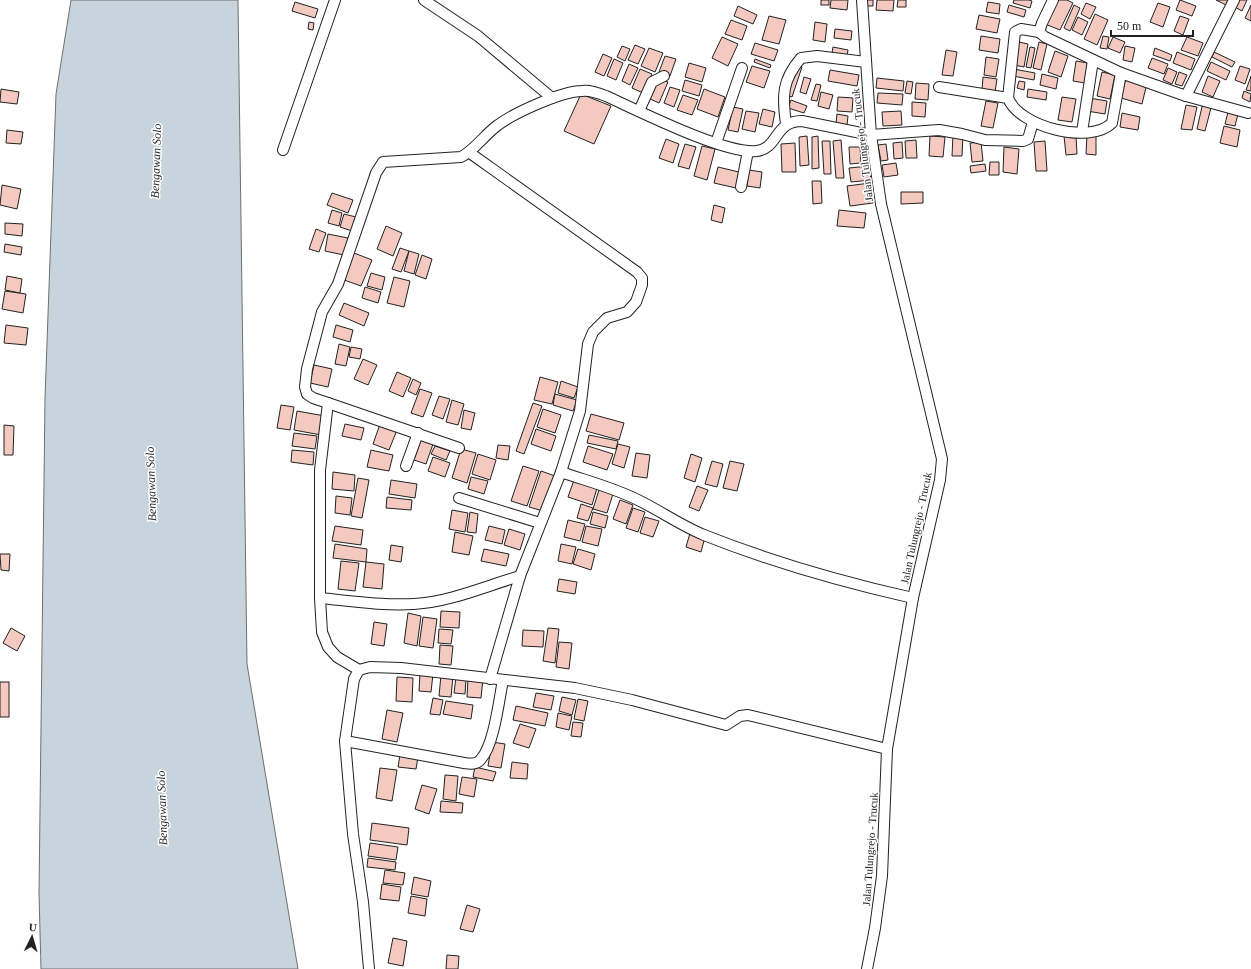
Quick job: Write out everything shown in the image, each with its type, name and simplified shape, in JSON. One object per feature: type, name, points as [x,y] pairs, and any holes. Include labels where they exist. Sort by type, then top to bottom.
[{"type":"street","points":[[282,150],[335,0]]},
{"type":"street","points":[[424,0],[478,36],[552,98]]},
{"type":"street","name":"Jalan Tulungrejo - Trucuk","points":[[862,0],[871,135],[881,204],[942,459],[940,480],[913,598],[887,749],[882,876],[875,928],[867,969]]},
{"type":"street","points":[[1040,32],[1042,23],[1053,0]]},
{"type":"street","points":[[1186,96],[1234,0]]},
{"type":"street","points":[[1121,73],[1112,123],[1103,130],[1082,132],[1048,128],[1033,122],[1012,106],[1008,98],[1015,32],[1017,29],[1021,29],[1040,32],[1052,41],[1121,73],[1186,96],[1248,113]]},
{"type":"street","points":[[786,124],[783,98],[784,87],[791,70],[801,58],[817,56],[866,62]]},
{"type":"street","points":[[1082,132],[1093,60]]},
{"type":"street","points":[[716,143],[742,68]]},
{"type":"street","points":[[639,111],[652,82],[664,76]]},
{"type":"street","points":[[939,87],[1008,98]]},
{"type":"street","points":[[459,448],[313,398],[307,394],[304,387],[307,369],[322,312],[338,284],[379,167],[383,162],[450,159],[461,157],[470,153],[498,125],[552,98],[581,91],[592,91],[716,143],[748,151],[758,151],[766,148],[786,124],[792,121],[802,121],[871,135],[939,130],[985,140],[1023,142],[1031,135],[1033,122]]},
{"type":"street","points":[[741,187],[748,151]]},
{"type":"street","points":[[470,153],[573,225],[637,272],[642,278],[640,294],[636,302],[627,312],[607,318],[593,332],[588,344],[580,411],[561,472],[520,576],[490,679]]},
{"type":"street","points":[[328,403],[320,470],[320,598],[322,632],[328,647],[338,657],[359,670],[384,667],[503,680],[601,693],[726,725],[740,716],[748,714],[887,749]]},
{"type":"street","points":[[406,466],[418,433]]},
{"type":"street","points":[[561,472],[614,490],[640,501],[704,535],[775,560],[840,580],[913,598]]},
{"type":"street","points":[[459,498],[540,523]]},
{"type":"street","points":[[320,598],[389,605],[416,604],[450,598],[520,576]]},
{"type":"street","points":[[359,670],[354,679],[345,741],[353,834],[363,902],[369,969]]},
{"type":"street","points":[[345,741],[464,763],[477,763],[481,760],[489,741],[503,680]]},
{"type":"water","name":"Bengawan Solo","points":[[71,0],[238,0],[247,664],[298,969],[41,969],[39,894],[45,398],[56,94]]},
{"type":"building","points":[[821,0],[829,0],[829,5],[821,5]]},
{"type":"building","points":[[831,0],[848,0],[847,10],[830,8]]},
{"type":"building","points":[[866,0],[873,0],[873,6],[867,6]]},
{"type":"building","points":[[877,0],[894,0],[893,11],[876,10]]},
{"type":"building","points":[[898,0],[906,0],[906,7],[897,7]]},
{"type":"building","points":[[1014,0],[1032,1],[1030,8],[1013,3]]},
{"type":"building","points":[[1056,0],[1067,0],[1073,3],[1060,30],[1045,24]]},
{"type":"building","points":[[1180,0],[1196,6],[1192,16],[1176,10]]},
{"type":"building","points":[[1216,0],[1228,0],[1226,5]]},
{"type":"building","points":[[1236,0],[1247,0],[1242,11],[1233,6]]},
{"type":"building","points":[[295,2],[318,9],[315,18],[292,11]]},
{"type":"building","points":[[988,2],[1000,4],[999,14],[986,12]]},
{"type":"building","points":[[1086,3],[1096,7],[1090,19],[1081,14]]},
{"type":"building","points":[[1158,3],[1170,7],[1163,27],[1150,22]]},
{"type":"building","points":[[1009,5],[1026,10],[1024,17],[1007,12]]},
{"type":"building","points":[[1074,5],[1080,8],[1070,31],[1064,28]]},
{"type":"building","points":[[1251,5],[1251,21],[1245,18]]},
{"type":"building","points":[[738,6],[757,15],[753,24],[734,16]]},
{"type":"building","points":[[1095,14],[1108,20],[1097,45],[1084,39]]},
{"type":"building","points":[[979,15],[1000,19],[997,33],[976,29]]},
{"type":"building","points":[[769,16],[786,20],[779,44],[762,40]]},
{"type":"building","points":[[1180,16],[1189,19],[1183,35],[1174,31]]},
{"type":"building","points":[[1078,17],[1088,22],[1082,35],[1072,30]]},
{"type":"building","points":[[731,20],[747,26],[742,40],[725,34]]},
{"type":"building","points":[[309,22],[314,23],[313,30],[308,29]]},
{"type":"building","points":[[815,22],[827,24],[825,42],[813,40]]},
{"type":"building","points":[[835,29],[852,31],[851,40],[834,38]]},
{"type":"building","points":[[981,36],[1000,39],[998,53],[979,50]]},
{"type":"building","points":[[1103,36],[1109,37],[1107,49],[1100,48]]},
{"type":"building","points":[[722,37],[738,44],[728,66],[712,58]]},
{"type":"building","points":[[1113,37],[1125,42],[1120,53],[1108,48]]},
{"type":"building","points":[[1187,37],[1203,43],[1198,56],[1181,50]]},
{"type":"building","points":[[1019,42],[1028,44],[1024,67],[1014,65]]},
{"type":"building","points":[[1039,42],[1047,44],[1041,70],[1033,68]]},
{"type":"building","points":[[755,43],[778,50],[774,61],[751,54]]},
{"type":"building","points":[[635,45],[645,49],[638,64],[628,60]]},
{"type":"building","points":[[622,46],[630,49],[625,61],[617,57]]},
{"type":"building","points":[[1125,46],[1135,48],[1132,62],[1123,60]]},
{"type":"building","points":[[833,47],[848,50],[847,56],[832,53]]},
{"type":"building","points":[[1030,47],[1035,48],[1031,68],[1026,67]]},
{"type":"building","points":[[649,48],[663,53],[655,72],[641,66]]},
{"type":"building","points":[[1155,48],[1172,55],[1170,61],[1153,55]]},
{"type":"building","points":[[946,50],[957,52],[953,76],[942,75]]},
{"type":"building","points":[[1055,51],[1068,56],[1061,77],[1048,72]]},
{"type":"building","points":[[1177,52],[1195,59],[1191,70],[1173,63]]},
{"type":"building","points":[[1214,52],[1235,62],[1232,67],[1212,57]]},
{"type":"building","points":[[603,54],[612,58],[604,76],[595,72]]},
{"type":"building","points":[[665,56],[676,59],[670,76],[659,72]]},
{"type":"building","points":[[986,57],[999,59],[996,77],[984,75]]},
{"type":"building","points":[[1152,58],[1168,64],[1164,74],[1148,68]]},
{"type":"building","points":[[614,59],[623,63],[616,80],[607,76]]},
{"type":"building","points":[[755,59],[771,65],[770,68],[754,62]]},
{"type":"building","points":[[1076,61],[1088,63],[1085,83],[1073,81]]},
{"type":"building","points":[[1211,62],[1230,71],[1226,80],[1207,71]]},
{"type":"building","points":[[689,63],[706,68],[702,82],[685,77]]},
{"type":"building","points":[[629,64],[638,68],[630,85],[622,81]]},
{"type":"building","points":[[796,65],[802,67],[792,97],[786,95]]},
{"type":"building","points":[[752,66],[770,71],[764,88],[746,82]]},
{"type":"building","points":[[1240,66],[1250,69],[1245,84],[1235,80]]},
{"type":"building","points":[[1168,68],[1177,72],[1172,84],[1163,80]]},
{"type":"building","points":[[640,69],[652,74],[643,93],[632,88]]},
{"type":"building","points":[[1014,69],[1035,73],[1034,80],[1013,76]]},
{"type":"building","points":[[830,70],[859,75],[857,86],[828,81]]},
{"type":"building","points":[[1102,72],[1115,75],[1110,99],[1097,96]]},
{"type":"building","points":[[1179,72],[1187,75],[1182,86],[1175,84]]},
{"type":"building","points":[[1042,74],[1058,78],[1056,89],[1040,85]]},
{"type":"building","points":[[1208,76],[1220,81],[1213,97],[1202,92]]},
{"type":"building","points":[[1251,76],[1251,91],[1246,90]]},
{"type":"building","points":[[804,77],[811,79],[806,94],[800,92]]},
{"type":"building","points":[[983,77],[997,79],[995,92],[982,90]]},
{"type":"building","points":[[657,78],[668,82],[659,103],[648,98]]},
{"type":"building","points":[[877,78],[904,81],[903,91],[876,88]]},
{"type":"building","points":[[1126,78],[1147,83],[1142,104],[1121,98]]},
{"type":"building","points":[[685,80],[702,85],[699,96],[682,91]]},
{"type":"building","points":[[907,81],[913,82],[911,94],[905,93]]},
{"type":"building","points":[[1019,81],[1025,82],[1024,90],[1017,88]]},
{"type":"building","points":[[916,83],[929,84],[928,100],[915,99]]},
{"type":"building","points":[[816,84],[821,85],[817,101],[811,100]]},
{"type":"building","points":[[670,87],[680,90],[674,107],[664,103]]},
{"type":"building","points":[[1,89],[19,92],[17,104],[0,102]]},
{"type":"building","points":[[704,89],[725,97],[718,117],[697,109]]},
{"type":"building","points":[[1028,89],[1047,92],[1046,100],[1027,97]]},
{"type":"building","points":[[1244,91],[1251,94],[1250,102],[1242,98]]},
{"type":"building","points":[[821,92],[833,95],[829,109],[818,106]]},
{"type":"building","points":[[878,93],[903,94],[902,105],[877,103]]},
{"type":"building","points":[[581,94],[611,106],[594,144],[564,131]]},
{"type":"building","points":[[683,95],[698,100],[692,115],[677,110]]},
{"type":"building","points":[[838,97],[853,98],[852,112],[837,111]]},
{"type":"building","points":[[1062,97],[1076,99],[1072,122],[1058,120]]},
{"type":"building","points":[[1089,98],[1107,101],[1105,114],[1087,111]]},
{"type":"building","points":[[791,100],[807,106],[804,113],[788,108]]},
{"type":"building","points":[[986,101],[998,103],[993,128],[981,126]]},
{"type":"building","points":[[912,102],[926,103],[925,117],[912,116]]},
{"type":"building","points":[[1203,102],[1212,104],[1205,131],[1197,129]]},
{"type":"building","points":[[1186,105],[1197,107],[1192,130],[1181,129]]},
{"type":"building","points":[[733,107],[743,109],[738,132],[728,130]]},
{"type":"building","points":[[763,109],[775,112],[772,127],[759,124]]},
{"type":"building","points":[[746,111],[759,113],[755,132],[742,129]]},
{"type":"building","points":[[901,111],[902,125],[883,126],[882,112]]},
{"type":"building","points":[[1228,112],[1238,114],[1235,126],[1225,124]]},
{"type":"building","points":[[1122,113],[1140,117],[1138,130],[1120,127]]},
{"type":"building","points":[[837,114],[848,116],[847,125],[836,123]]},
{"type":"building","points":[[1224,126],[1240,130],[1237,147],[1220,143]]},
{"type":"building","points":[[7,130],[23,132],[21,144],[6,143]]},
{"type":"building","points":[[953,134],[963,134],[962,156],[952,156]]},
{"type":"building","points":[[1087,134],[1096,134],[1096,155],[1086,154]]},
{"type":"building","points":[[807,136],[809,165],[800,166],[799,137]]},
{"type":"building","points":[[818,136],[819,168],[812,169],[812,137]]},
{"type":"building","points":[[930,136],[945,137],[943,157],[929,156]]},
{"type":"building","points":[[1064,136],[1076,136],[1077,154],[1066,155]]},
{"type":"building","points":[[666,139],[679,144],[673,163],[659,158]]},
{"type":"building","points":[[841,140],[844,178],[836,178],[833,141]]},
{"type":"building","points":[[916,140],[917,158],[906,158],[905,141]]},
{"type":"building","points":[[822,141],[830,141],[831,174],[824,174]]},
{"type":"building","points":[[1045,141],[1047,171],[1036,171],[1034,142]]},
{"type":"building","points":[[902,142],[903,158],[894,159],[893,143]]},
{"type":"building","points":[[981,142],[983,161],[972,162],[970,143]]},
{"type":"building","points":[[795,143],[796,172],[782,172],[781,144]]},
{"type":"building","points":[[685,144],[696,147],[689,169],[678,166]]},
{"type":"building","points":[[886,144],[888,160],[881,161],[878,145]]},
{"type":"building","points":[[702,146],[715,149],[707,180],[694,176]]},
{"type":"building","points":[[849,147],[860,147],[861,163],[850,164]]},
{"type":"building","points":[[1004,147],[1019,149],[1017,174],[1003,172]]},
{"type":"building","points":[[990,162],[999,162],[999,175],[989,175]]},
{"type":"building","points":[[896,163],[898,175],[884,177],[882,165]]},
{"type":"building","points":[[985,164],[986,171],[971,173],[970,166]]},
{"type":"building","points":[[869,166],[871,180],[851,182],[849,168]]},
{"type":"building","points":[[718,167],[739,172],[736,188],[714,183]]},
{"type":"building","points":[[749,170],[762,172],[760,188],[747,186]]},
{"type":"building","points":[[812,181],[821,181],[822,203],[813,204]]},
{"type":"building","points":[[870,183],[873,203],[850,206],[847,186]]},
{"type":"building","points":[[2,185],[21,189],[17,209],[0,205]]},
{"type":"building","points":[[901,192],[923,192],[923,203],[901,204]]},
{"type":"building","points":[[332,193],[353,200],[348,213],[327,205]]},
{"type":"building","points":[[714,205],[725,208],[722,223],[711,220]]},
{"type":"building","points":[[332,210],[342,213],[339,226],[328,223]]},
{"type":"building","points":[[839,210],[866,213],[864,228],[837,226]]},
{"type":"building","points":[[344,214],[356,217],[352,231],[340,227]]},
{"type":"building","points":[[5,223],[23,224],[22,236],[5,234]]},
{"type":"building","points":[[386,226],[402,233],[393,256],[377,249]]},
{"type":"building","points":[[316,229],[326,233],[319,252],[309,249]]},
{"type":"building","points":[[328,234],[348,238],[344,255],[325,251]]},
{"type":"building","points":[[5,244],[22,247],[21,255],[4,252]]},
{"type":"building","points":[[400,248],[409,251],[401,272],[392,269]]},
{"type":"building","points":[[409,251],[419,254],[414,274],[404,271]]},
{"type":"building","points":[[354,253],[372,260],[361,286],[344,280]]},
{"type":"building","points":[[422,255],[432,259],[426,279],[415,275]]},
{"type":"building","points":[[371,273],[385,277],[382,290],[367,286]]},
{"type":"building","points":[[7,276],[22,279],[20,293],[5,290]]},
{"type":"building","points":[[394,277],[410,281],[404,307],[387,303]]},
{"type":"building","points":[[365,287],[381,292],[378,303],[362,298]]},
{"type":"building","points":[[5,291],[26,294],[23,313],[2,309]]},
{"type":"building","points":[[344,303],[369,313],[364,326],[339,315]]},
{"type":"building","points":[[6,325],[28,328],[26,345],[4,343]]},
{"type":"building","points":[[336,325],[353,330],[350,342],[333,337]]},
{"type":"building","points":[[339,344],[350,347],[346,366],[335,364]]},
{"type":"building","points":[[351,347],[362,349],[360,359],[349,357]]},
{"type":"building","points":[[363,359],[377,365],[368,385],[354,379]]},
{"type":"building","points":[[314,365],[332,369],[328,387],[310,383]]},
{"type":"building","points":[[397,372],[411,378],[403,397],[389,391]]},
{"type":"building","points":[[540,377],[558,382],[552,404],[534,400]]},
{"type":"building","points":[[413,379],[421,383],[416,395],[408,391]]},
{"type":"building","points":[[561,381],[578,387],[574,398],[558,393]]},
{"type":"building","points":[[420,389],[432,393],[423,417],[411,413]]},
{"type":"building","points":[[555,394],[577,400],[573,411],[553,405]]},
{"type":"building","points":[[439,396],[450,399],[443,419],[432,415]]},
{"type":"building","points":[[452,400],[464,404],[458,425],[446,422]]},
{"type":"building","points":[[533,403],[542,406],[524,454],[516,451]]},
{"type":"building","points":[[281,405],[294,407],[290,430],[277,428]]},
{"type":"building","points":[[543,409],[561,415],[555,433],[537,427]]},
{"type":"building","points":[[464,410],[475,413],[471,430],[461,428]]},
{"type":"building","points":[[297,411],[325,416],[321,435],[294,430]]},
{"type":"building","points":[[591,414],[624,423],[619,440],[586,431]]},
{"type":"building","points":[[345,424],[364,428],[361,440],[342,436]]},
{"type":"building","points":[[380,424],[397,430],[389,450],[373,444]]},
{"type":"building","points":[[4,425],[14,426],[13,455],[4,455]]},
{"type":"building","points":[[536,429],[556,436],[551,451],[531,444]]},
{"type":"building","points":[[294,433],[317,436],[315,449],[292,446]]},
{"type":"building","points":[[589,435],[618,441],[616,449],[587,443]]},
{"type":"building","points":[[421,440],[433,444],[426,464],[414,460]]},
{"type":"building","points":[[618,444],[630,447],[624,468],[612,464]]},
{"type":"building","points":[[498,445],[510,446],[508,460],[496,458]]},
{"type":"building","points":[[435,446],[450,451],[446,460],[431,454]]},
{"type":"building","points":[[588,446],[613,454],[607,470],[583,462]]},
{"type":"building","points":[[461,449],[476,453],[467,483],[452,478]]},
{"type":"building","points":[[292,450],[314,452],[313,465],[291,462]]},
{"type":"building","points":[[371,450],[393,455],[389,471],[367,467]]},
{"type":"building","points":[[636,453],[650,455],[647,478],[632,476]]},
{"type":"building","points":[[478,454],[496,460],[490,480],[472,474]]},
{"type":"building","points":[[691,454],[702,458],[695,482],[684,478]]},
{"type":"building","points":[[433,457],[450,463],[445,477],[428,471]]},
{"type":"building","points":[[712,461],[723,464],[717,487],[705,484]]},
{"type":"building","points":[[730,461],[744,464],[737,491],[723,488]]},
{"type":"building","points":[[523,466],[539,471],[527,506],[511,501]]},
{"type":"building","points":[[541,471],[555,476],[543,511],[529,507]]},
{"type":"building","points":[[333,472],[355,475],[354,491],[332,489]]},
{"type":"building","points":[[471,477],[488,481],[484,494],[468,489]]},
{"type":"building","points":[[358,478],[369,480],[362,518],[351,516]]},
{"type":"building","points":[[391,480],[417,484],[415,498],[389,494]]},
{"type":"building","points":[[574,480],[597,488],[592,505],[568,497]]},
{"type":"building","points":[[697,486],[708,490],[699,511],[689,507]]},
{"type":"building","points":[[599,490],[613,494],[607,513],[593,509]]},
{"type":"building","points":[[336,496],[352,498],[350,515],[335,513]]},
{"type":"building","points":[[387,497],[412,500],[411,510],[386,508]]},
{"type":"building","points":[[620,500],[633,505],[626,524],[613,519]]},
{"type":"building","points":[[581,504],[593,508],[588,521],[577,518]]},
{"type":"building","points":[[633,508],[645,512],[638,532],[626,528]]},
{"type":"building","points":[[452,510],[468,513],[465,532],[449,529]]},
{"type":"building","points":[[470,512],[478,514],[476,533],[467,532]]},
{"type":"building","points":[[593,512],[608,516],[605,528],[590,524]]},
{"type":"building","points":[[645,517],[659,521],[653,537],[640,533]]},
{"type":"building","points":[[568,520],[585,524],[580,541],[564,537]]},
{"type":"building","points":[[335,526],[363,530],[361,545],[332,541]]},
{"type":"building","points":[[489,526],[505,530],[502,544],[485,540]]},
{"type":"building","points":[[586,526],[602,529],[598,546],[582,542]]},
{"type":"building","points":[[509,529],[525,534],[520,550],[504,545]]},
{"type":"building","points":[[455,532],[473,536],[469,555],[452,552]]},
{"type":"building","points":[[690,533],[705,537],[701,552],[686,547]]},
{"type":"building","points":[[335,544],[367,549],[366,562],[333,558]]},
{"type":"building","points":[[561,544],[576,547],[572,564],[558,561]]},
{"type":"building","points":[[391,545],[403,547],[401,562],[389,560]]},
{"type":"building","points":[[484,549],[509,554],[506,566],[481,561]]},
{"type":"building","points":[[578,549],[595,554],[591,570],[573,564]]},
{"type":"building","points":[[0,554],[10,554],[9,571],[1,570]]},
{"type":"building","points":[[341,561],[359,563],[355,591],[338,589]]},
{"type":"building","points":[[366,562],[384,564],[382,589],[363,587]]},
{"type":"building","points":[[559,579],[577,582],[575,594],[557,591]]},
{"type":"building","points":[[441,611],[460,612],[459,628],[440,627]]},
{"type":"building","points":[[408,613],[421,616],[417,646],[404,643]]},
{"type":"building","points":[[423,617],[437,619],[433,648],[419,646]]},
{"type":"building","points":[[374,622],[387,624],[384,646],[371,644]]},
{"type":"building","points":[[11,628],[25,636],[17,651],[3,643]]},
{"type":"building","points":[[548,628],[559,629],[555,663],[543,661]]},
{"type":"building","points":[[439,629],[453,630],[451,644],[438,643]]},
{"type":"building","points":[[523,630],[544,631],[543,647],[522,646]]},
{"type":"building","points":[[559,642],[572,643],[569,669],[556,667]]},
{"type":"building","points":[[440,645],[453,646],[451,665],[439,664]]},
{"type":"building","points":[[420,673],[433,674],[431,692],[419,691]]},
{"type":"building","points":[[441,675],[453,676],[451,697],[439,696]]},
{"type":"building","points":[[397,677],[413,678],[412,702],[396,701]]},
{"type":"building","points":[[456,677],[466,678],[465,694],[454,693]]},
{"type":"building","points":[[468,678],[483,679],[481,698],[467,697]]},
{"type":"building","points":[[0,682],[9,682],[9,717],[0,717]]},
{"type":"building","points":[[536,693],[554,696],[551,710],[533,707]]},
{"type":"building","points":[[562,697],[576,700],[572,715],[559,711]]},
{"type":"building","points":[[433,698],[443,700],[440,715],[430,714]]},
{"type":"building","points":[[578,699],[588,701],[584,721],[574,719]]},
{"type":"building","points":[[446,701],[473,705],[471,719],[443,714]]},
{"type":"building","points":[[516,706],[548,713],[545,726],[513,720]]},
{"type":"building","points":[[387,710],[403,713],[397,742],[382,739]]},
{"type":"building","points":[[558,713],[572,716],[569,730],[556,727]]},
{"type":"building","points":[[573,722],[583,723],[581,737],[571,736]]},
{"type":"building","points":[[520,724],[536,729],[529,748],[513,743]]},
{"type":"building","points":[[492,742],[505,744],[501,768],[488,766]]},
{"type":"building","points":[[400,755],[418,757],[416,769],[398,767]]},
{"type":"building","points":[[512,762],[528,764],[527,779],[510,778]]},
{"type":"building","points":[[475,767],[496,772],[493,781],[473,777]]},
{"type":"building","points":[[380,768],[397,770],[392,801],[376,798]]},
{"type":"building","points":[[445,775],[458,776],[456,801],[443,799]]},
{"type":"building","points":[[462,777],[477,779],[474,797],[459,794]]},
{"type":"building","points":[[422,785],[437,789],[429,814],[415,809]]},
{"type":"building","points":[[441,801],[463,803],[462,813],[440,812]]},
{"type":"building","points":[[372,823],[409,828],[407,845],[370,840]]},
{"type":"building","points":[[370,843],[398,847],[396,860],[368,856]]},
{"type":"building","points":[[368,858],[396,862],[395,870],[367,867]]},
{"type":"building","points":[[385,870],[405,873],[403,885],[383,883]]},
{"type":"building","points":[[414,877],[431,881],[428,897],[411,894]]},
{"type":"building","points":[[382,884],[401,887],[399,901],[380,899]]},
{"type":"building","points":[[411,896],[427,899],[425,916],[408,913]]},
{"type":"building","points":[[467,905],[480,909],[473,932],[460,929]]},
{"type":"building","points":[[393,938],[407,941],[403,966],[388,963]]},
{"type":"building","points":[[447,955],[459,956],[458,969],[446,969]]}]
